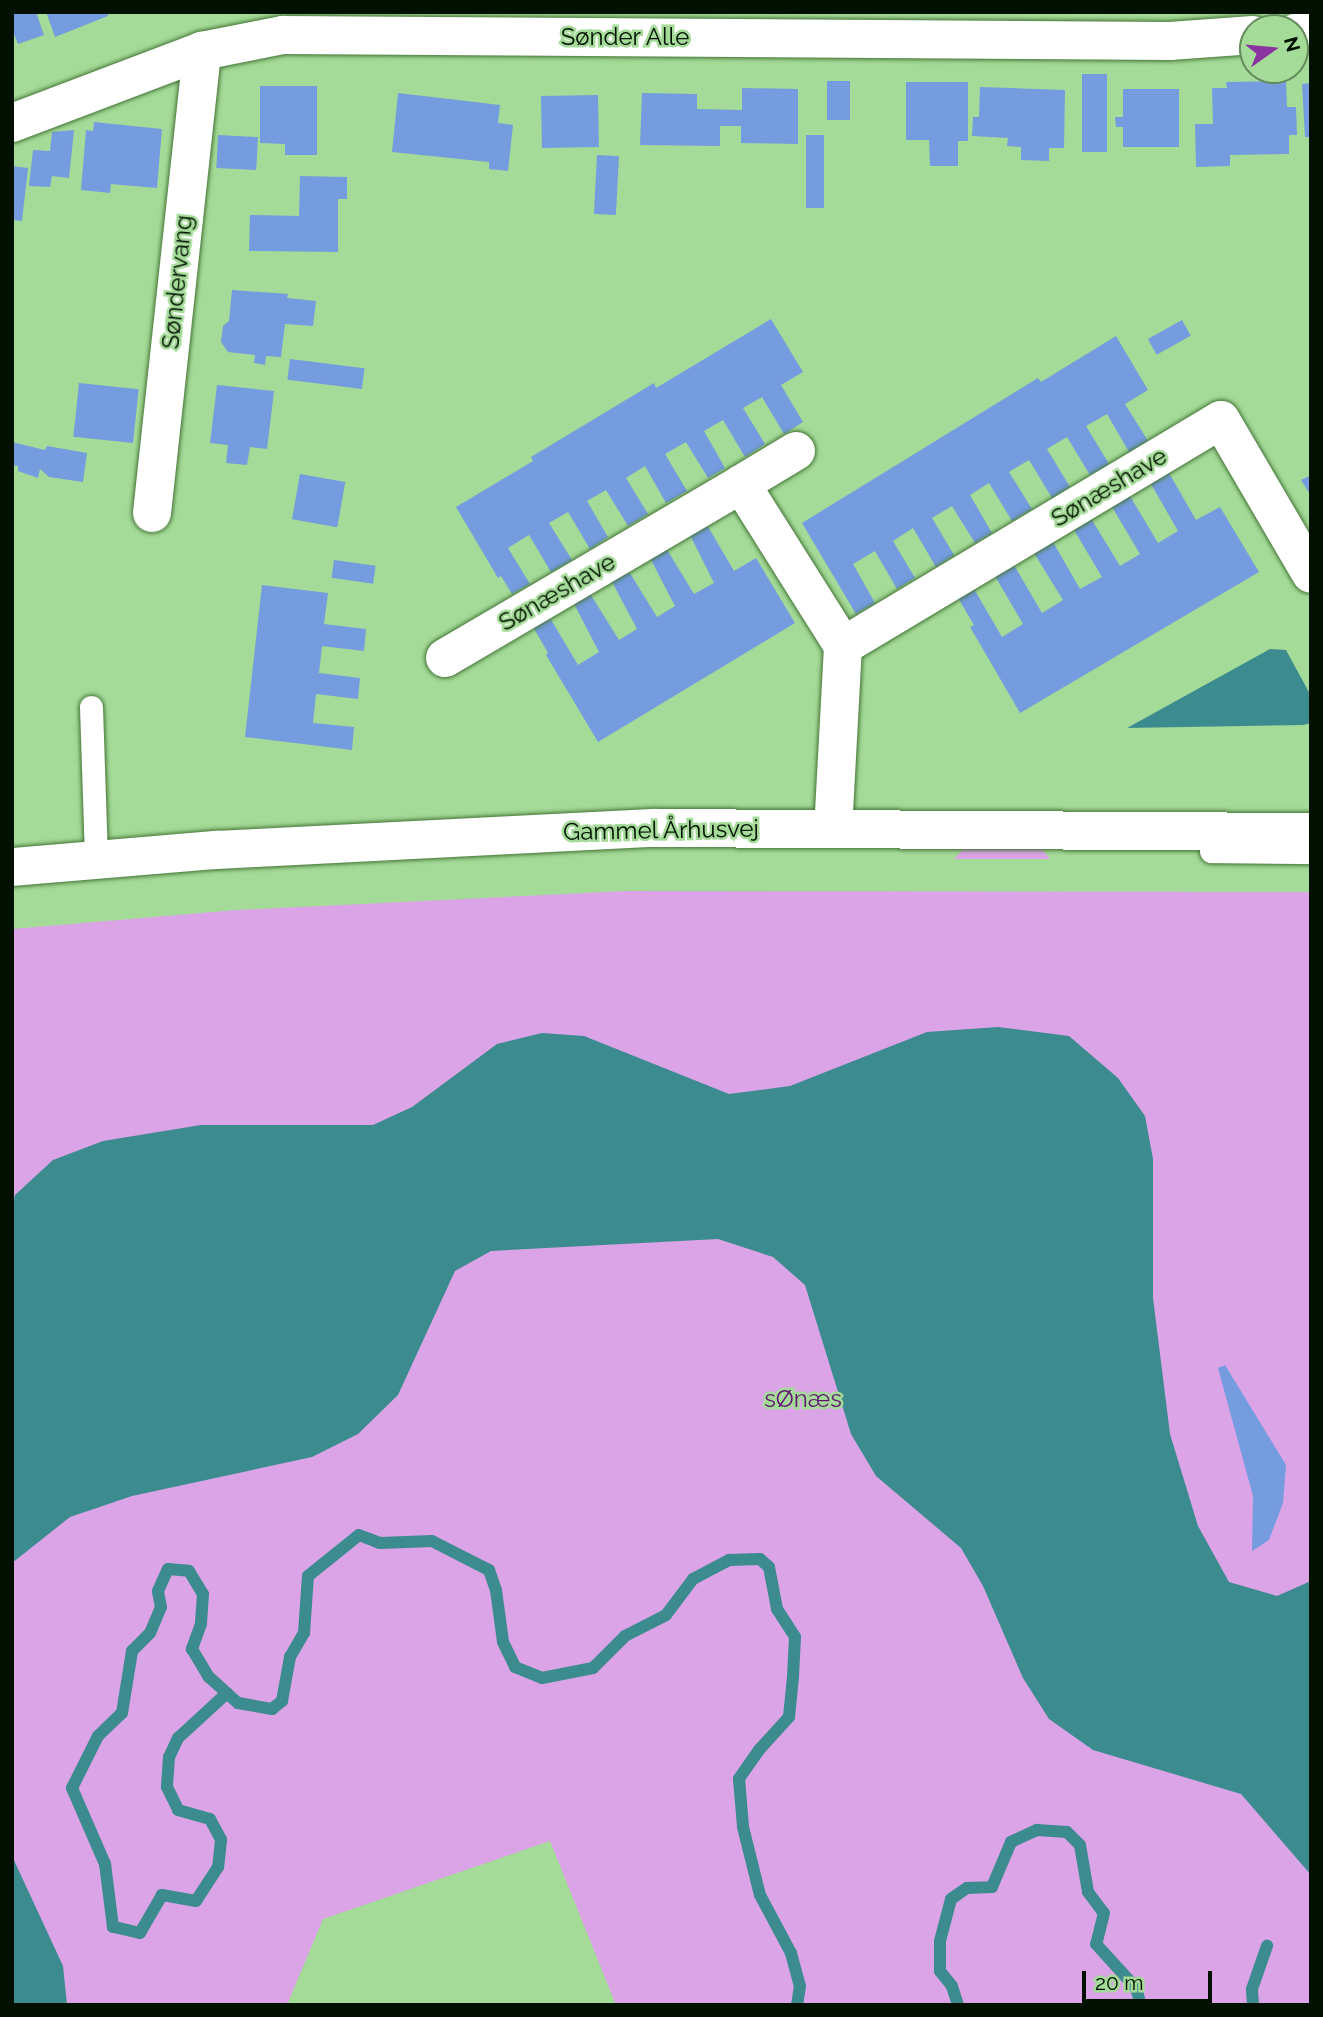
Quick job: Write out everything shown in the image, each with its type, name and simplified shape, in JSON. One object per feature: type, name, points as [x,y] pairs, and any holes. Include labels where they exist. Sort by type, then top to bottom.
[{"type":"street","name":"Sønder Alle","points":[[12,122],[202,51],[284,35],[1170,41],[1239,36]]},
{"type":"street","name":"Søndervang","points":[[152,513],[202,51]]},
{"type":"street","name":"Sønæshave","points":[[843,646],[1221,420],[1311,574]]},
{"type":"street","name":"Sønæshave","points":[[445,658],[796,451]]},
{"type":"street","points":[[741,484],[843,646],[833,829]]},
{"type":"street","name":"Gammel Århusvej","points":[[12,867],[96,859],[653,828],[1311,832]]},
{"type":"lane","points":[[91,707],[96,859]]},
{"type":"lane","points":[[1046,830],[1058,849],[1311,852]]},
{"type":"green space","points":[[1035,840],[1050,859],[954,859],[971,841]]},
{"type":"green space","name":"sØnæs","points":[[627,891],[1311,892],[1311,2005],[616,2005],[550,1841],[323,1919],[287,2005],[12,2005],[12,929],[237,910]]},
{"type":"water","points":[[1270,649],[1286,650],[1311,696],[1311,723],[1127,728]]},
{"type":"water","points":[[998,1027],[1069,1036],[1118,1078],[1145,1116],[1153,1159],[1153,1298],[1170,1434],[1198,1526],[1229,1582],[1277,1596],[1311,1581],[1311,1875],[1241,1794],[1093,1750],[1049,1719],[1023,1678],[983,1586],[961,1548],[876,1476],[851,1434],[805,1285],[773,1257],[718,1239],[491,1251],[455,1271],[398,1395],[358,1434],[312,1457],[132,1496],[70,1517],[12,1563],[12,1209],[15,1195],[53,1160],[103,1141],[201,1125],[373,1125],[412,1107],[497,1044],[542,1033],[584,1036],[729,1094],[790,1086],[927,1032]]},
{"type":"water","points":[[12,1856],[63,1966],[67,2005],[12,2005]]},
{"type":"building","points":[[12,12],[36,12],[44,35],[18,44],[12,29]]},
{"type":"building","points":[[46,12],[107,12],[108,16],[55,37]]},
{"type":"building","points":[[1082,74],[1107,74],[1107,152],[1082,152]]},
{"type":"building","points":[[827,81],[850,81],[850,120],[827,120]]},
{"type":"building","points":[[906,82],[968,82],[968,141],[958,141],[958,166],[930,166],[929,140],[906,140]]},
{"type":"building","points":[[1226,82],[1286,84],[1287,107],[1296,107],[1297,135],[1289,135],[1289,154],[1230,155],[1230,166],[1196,167],[1195,124],[1213,124],[1212,88],[1227,88]]},
{"type":"building","points":[[1309,83],[1311,137],[1305,137],[1302,84]]},
{"type":"building","points":[[260,86],[317,86],[317,155],[285,155],[285,144],[260,143]]},
{"type":"building","points":[[980,87],[1065,90],[1064,148],[1049,148],[1049,161],[1021,160],[1021,147],[1007,146],[1008,138],[972,136],[973,117],[979,117]]},
{"type":"building","points":[[742,88],[798,89],[798,144],[741,143],[741,126],[720,126],[720,146],[640,145],[642,93],[697,94],[697,109],[742,110]]},
{"type":"building","points":[[1123,89],[1179,89],[1179,147],[1123,147],[1123,127],[1116,127],[1115,117],[1123,117]]},
{"type":"building","points":[[398,93],[500,105],[498,123],[513,125],[508,171],[489,169],[489,162],[392,152]]},
{"type":"building","points":[[598,95],[599,147],[542,148],[541,96]]},
{"type":"building","points":[[94,122],[162,129],[157,188],[111,184],[110,193],[81,190],[86,130],[93,131]]},
{"type":"building","points":[[74,130],[69,178],[52,176],[50,187],[29,186],[33,150],[50,151],[52,132]]},
{"type":"building","points":[[218,135],[258,137],[256,170],[216,168]]},
{"type":"building","points":[[806,135],[824,135],[824,208],[806,208]]},
{"type":"building","points":[[597,155],[619,156],[616,215],[594,214]]},
{"type":"building","points":[[12,166],[28,168],[22,221],[12,220]]},
{"type":"building","points":[[300,176],[347,177],[347,199],[338,199],[338,252],[249,251],[250,215],[299,216]]},
{"type":"building","points":[[232,290],[288,294],[287,298],[316,301],[313,326],[285,324],[281,357],[266,356],[265,365],[254,363],[255,355],[228,352],[221,342],[223,326],[229,321]]},
{"type":"building","points":[[771,319],[803,372],[781,385],[803,422],[784,434],[762,397],[743,408],[765,444],[745,457],[723,420],[704,431],[725,468],[708,478],[686,442],[665,454],[687,491],[666,503],[645,466],[626,478],[648,514],[628,526],[606,490],[587,501],[608,537],[590,549],[568,512],[549,523],[572,560],[551,572],[529,535],[508,548],[530,584],[512,594],[501,576],[498,578],[456,507],[533,461],[531,457],[654,383],[656,388]]},
{"type":"building","points":[[1182,320],[1191,336],[1157,355],[1148,339]]},
{"type":"building","points":[[1116,336],[1148,390],[1125,404],[1148,441],[1129,452],[1107,414],[1086,426],[1109,464],[1090,475],[1067,437],[1047,449],[1070,487],[1052,498],[1029,460],[1009,472],[1032,509],[1012,521],[989,483],[970,495],[992,533],[975,543],[952,506],[932,518],[954,555],[936,567],[913,528],[893,541],[915,578],[897,589],[875,551],[853,564],[875,603],[856,614],[802,523],[1038,378],[1041,382]]},
{"type":"building","points":[[290,359],[364,368],[362,389],[287,380]]},
{"type":"building","points":[[79,383],[139,389],[133,443],[73,437]]},
{"type":"building","points":[[217,385],[274,391],[267,449],[250,447],[247,465],[226,463],[228,445],[210,443]]},
{"type":"building","points":[[12,442],[45,450],[47,446],[87,453],[83,482],[49,477],[40,469],[38,478],[18,471],[18,466],[12,465]]},
{"type":"building","points":[[1169,473],[1196,520],[1220,507],[1259,572],[1020,713],[970,627],[974,625],[958,598],[974,589],[1002,637],[1023,624],[995,576],[1014,565],[1042,613],[1063,600],[1034,553],[1053,542],[1080,589],[1102,577],[1074,530],[1092,520],[1120,566],[1140,554],[1112,507],[1130,496],[1158,543],[1178,531],[1151,484]]},
{"type":"building","points":[[300,474],[345,482],[337,527],[292,519]]},
{"type":"building","points":[[1311,475],[1311,496],[1301,480]]},
{"type":"building","points":[[707,525],[734,571],[756,558],[795,623],[598,742],[546,655],[548,653],[533,627],[550,618],[578,665],[599,652],[573,602],[589,592],[619,640],[637,629],[611,580],[628,570],[657,617],[675,606],[650,558],[666,548],[694,594],[714,583],[690,535]]},
{"type":"building","points":[[334,560],[376,566],[373,584],[331,578]]},
{"type":"building","points":[[262,585],[328,593],[324,624],[366,629],[364,651],[322,646],[319,673],[360,678],[358,699],[316,694],[313,723],[354,727],[352,750],[245,737]]},
{"type":"building","points":[[1225,1365],[1286,1465],[1283,1503],[1269,1540],[1252,1551],[1253,1496],[1218,1368]]},
{"type":"waterway","points":[[227,1693],[178,1738],[169,1757],[167,1787],[178,1810],[210,1819],[221,1840],[218,1867],[196,1901],[162,1895],[140,1933],[113,1927],[105,1864],[72,1788],[98,1736],[122,1713],[132,1651],[150,1633],[161,1607],[158,1591],[168,1569],[189,1571],[203,1594],[201,1624],[192,1649],[209,1677],[238,1703],[272,1709],[282,1701],[290,1657],[304,1633],[308,1576],[359,1535],[380,1543],[432,1541],[489,1570],[496,1590],[503,1642],[515,1667],[542,1678],[593,1668],[625,1636],[666,1615],[693,1579],[729,1560],[760,1559],[769,1567],[777,1609],[795,1637],[793,1677],[789,1717],[759,1750],[739,1779],[743,1827],[760,1895],[791,1953],[800,1986],[797,2005]]},
{"type":"waterway","points":[[958,2005],[952,1986],[940,1971],[940,1941],[951,1899],[967,1888],[992,1887],[1011,1842],[1037,1830],[1067,1832],[1080,1845],[1088,1892],[1104,1913],[1096,1944],[1136,1988],[1141,2005]]},
{"type":"waterway","points":[[1253,2005],[1252,1989],[1267,1946]]}]
